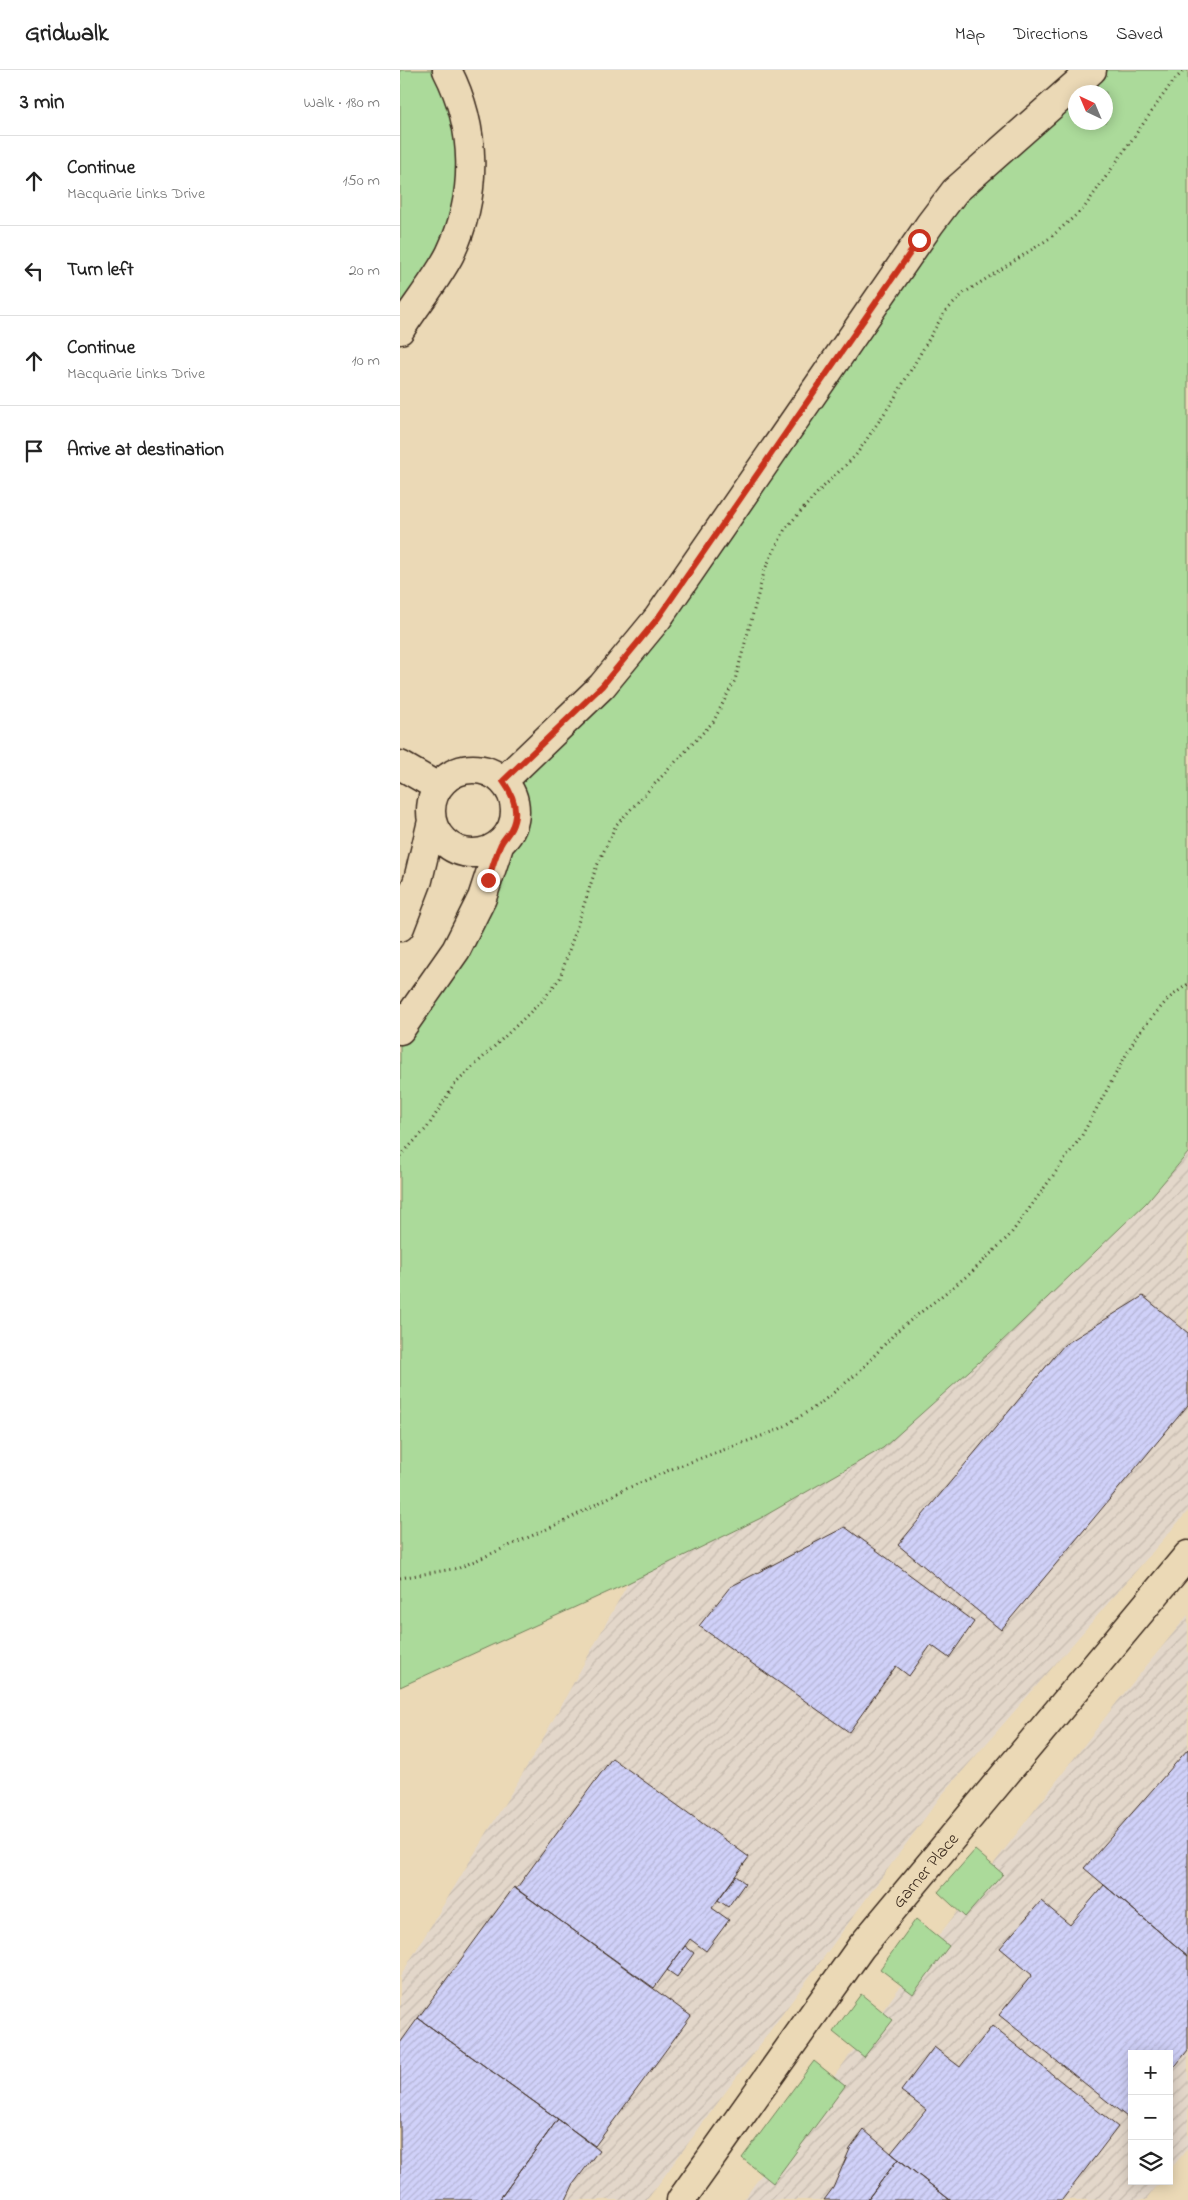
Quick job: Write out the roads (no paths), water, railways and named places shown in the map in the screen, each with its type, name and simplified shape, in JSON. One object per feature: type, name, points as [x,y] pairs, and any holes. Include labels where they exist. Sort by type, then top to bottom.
[{"type":"street","points":[[400,330],[450,254],[464,215],[472,168],[461,99],[447,70]]},
{"type":"street","points":[[503,781],[602,686],[658,618],[924,232],[955,191],[1092,70]]},
{"type":"street","points":[[400,764],[438,787]]},
{"type":"street","points":[[400,1030],[456,950],[482,898],[500,844],[511,830],[515,816],[515,804],[511,792],[503,781],[493,774],[470,769],[447,778],[438,787],[431,808],[432,821],[444,842],[464,853],[490,850],[500,844]]},
{"type":"street","points":[[400,927],[418,880],[432,821]]},
{"type":"street","name":"Garner Place","points":[[681,2200],[861,1946],[1188,1555]]}]
